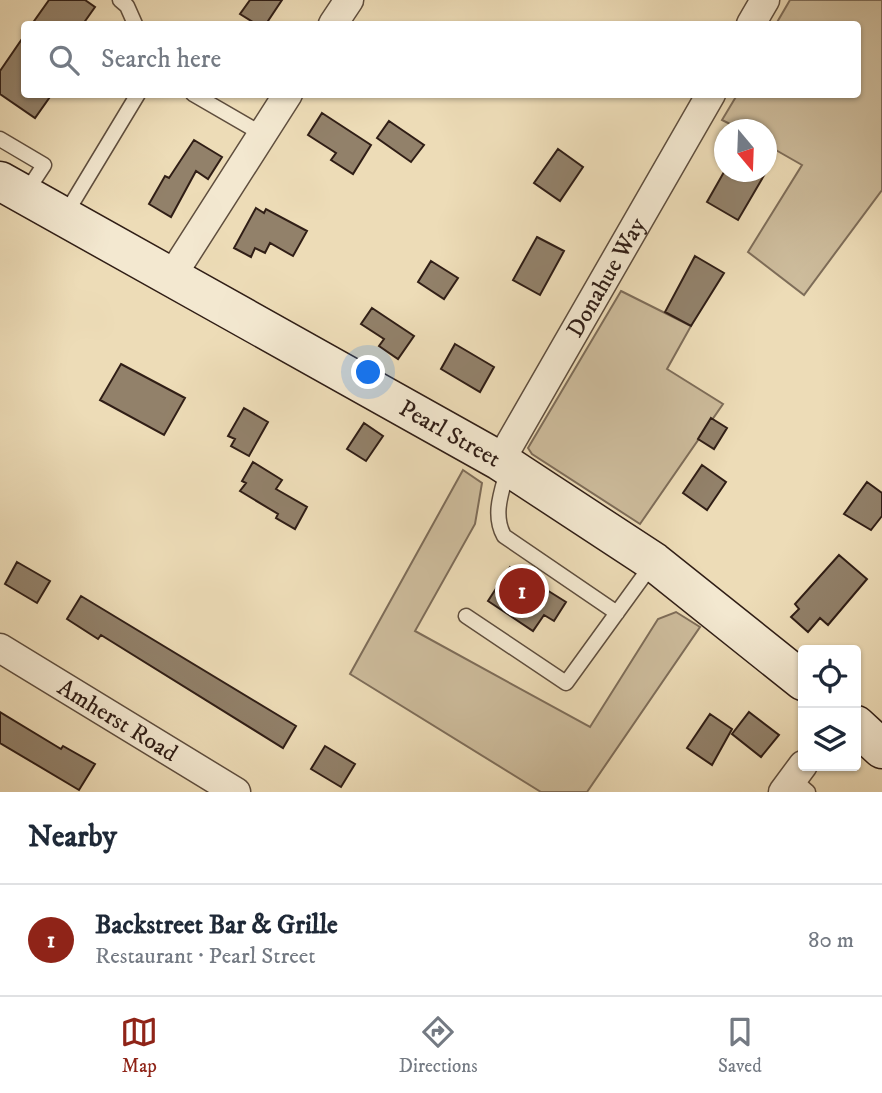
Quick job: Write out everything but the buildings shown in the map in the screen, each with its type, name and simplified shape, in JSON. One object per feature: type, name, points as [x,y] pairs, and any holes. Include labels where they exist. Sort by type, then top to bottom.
[{"type":"main road","name":"Pearl Street","points":[[13,188],[504,464],[654,562],[798,677]]},
{"type":"main road","points":[[861,730],[882,749]]},
{"type":"street","points":[[335,21],[349,0]]},
{"type":"street","points":[[753,21],[765,0]]},
{"type":"street","points":[[171,277],[285,98]]},
{"type":"street","name":"Donahue Way","points":[[504,464],[708,98]]},
{"type":"street","name":"Amherst Road","points":[[0,648],[236,792]]},
{"type":"lane","points":[[120,0],[127,6],[134,21]]},
{"type":"lane","points":[[64,216],[136,98]]},
{"type":"lane","points":[[200,98],[262,134]]},
{"type":"lane","points":[[0,139],[44,165],[13,188]]},
{"type":"lane","points":[[504,464],[498,509],[498,525],[504,536],[617,614]]},
{"type":"lane","points":[[466,616],[566,683],[654,562]]},
{"type":"shaded area","points":[[790,0],[882,0],[882,190],[804,295],[748,252],[802,165],[777,151],[777,119],[723,119],[735,98],[861,98],[861,21],[778,21]]},
{"type":"shaded area","points":[[621,291],[691,326],[667,369],[723,404],[640,524],[532,454],[528,448]]},
{"type":"shaded area","points":[[463,470],[482,483],[475,524],[415,631],[590,727],[658,619],[676,612],[700,627],[587,792],[541,792],[350,674]]},
{"type":"place","name":"Backstreet Bar & Grille","points":[[522,591]]}]
